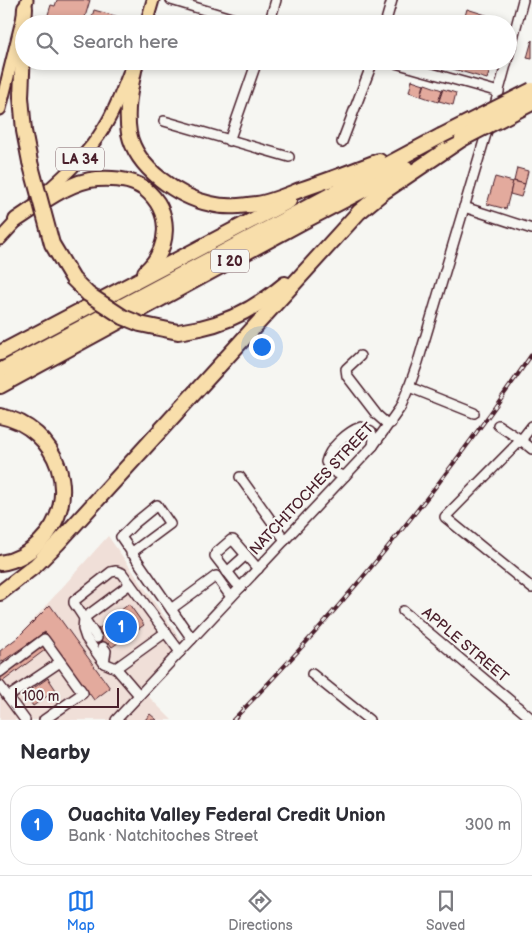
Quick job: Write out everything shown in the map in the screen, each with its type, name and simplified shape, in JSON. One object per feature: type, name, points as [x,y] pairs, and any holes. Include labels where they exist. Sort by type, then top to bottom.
[{"type":"highway","points":[[22,70],[21,97],[24,131],[30,162],[52,244],[73,279],[104,306],[140,324],[178,332],[215,325],[254,307],[299,271],[359,212],[382,193],[462,139]]},
{"type":"highway","points":[[134,70],[128,107],[130,135],[142,160],[167,185],[212,205],[259,204],[332,179],[441,136]]},
{"type":"highway","name":"I 20","points":[[0,371],[441,136],[532,90]]},
{"type":"highway","name":"I 20","points":[[0,386],[304,221],[532,103]]},
{"type":"highway","points":[[16,220],[64,190],[96,179],[124,180],[144,189],[157,202],[165,220],[165,240],[156,261],[147,271],[114,292]]},
{"type":"highway","points":[[0,353],[332,179]]},
{"type":"highway","points":[[0,593],[36,565],[58,543],[359,212]]},
{"type":"highway","points":[[0,416],[24,424],[44,440],[56,459],[62,479],[62,491],[57,516],[44,538],[33,549],[19,558],[0,563]]},
{"type":"main road","points":[[149,15],[153,0]]},
{"type":"main road","points":[[0,109],[15,48]]},
{"type":"main road","name":"LA 34","points":[[0,240],[16,220],[86,153],[105,126],[118,102],[131,70]]},
{"type":"street","points":[[172,0],[193,3],[226,15]]},
{"type":"street","points":[[272,15],[276,0]]},
{"type":"street","points":[[388,15],[392,0]]},
{"type":"street","points":[[517,23],[523,0]]},
{"type":"street","points":[[229,141],[254,70]]},
{"type":"street","points":[[342,142],[370,70]]},
{"type":"street","points":[[420,70],[499,92]]},
{"type":"street","name":"NATCHITOCHES STREET","points":[[116,720],[346,476],[373,446],[400,408],[418,362],[505,70]]},
{"type":"street","points":[[164,121],[288,157]]},
{"type":"street","points":[[464,207],[532,228]]},
{"type":"street","points":[[360,356],[346,369],[347,376],[377,415],[386,423],[391,423]]},
{"type":"street","points":[[409,387],[474,413]]},
{"type":"street","points":[[498,425],[532,449]]},
{"type":"street","points":[[346,476],[336,474],[328,467],[326,462],[331,451],[355,428],[361,426],[371,432],[374,439],[373,446]]},
{"type":"street","points":[[532,426],[521,440],[445,517],[532,588]]},
{"type":"street","points":[[240,478],[285,540]]},
{"type":"street","points":[[131,552],[170,524],[157,505],[120,538],[192,638]]},
{"type":"street","points":[[241,587],[215,556],[216,553],[233,540],[258,569]]},
{"type":"street","points":[[227,572],[246,555]]},
{"type":"street","points":[[97,638],[74,604],[74,601],[111,572],[116,571],[122,573],[180,652]]},
{"type":"street","points":[[171,609],[216,576],[231,597]]},
{"type":"street","points":[[130,584],[84,618],[83,629],[86,638],[104,663],[116,668],[140,695]]},
{"type":"street","name":"APPLE STREET","points":[[403,611],[532,719]]},
{"type":"street","points":[[116,668],[166,632]]},
{"type":"street","points":[[0,672],[44,639],[83,693],[44,720]]},
{"type":"street","points":[[103,647],[106,651],[104,663]]},
{"type":"street","points":[[8,697],[60,662]]},
{"type":"street","points":[[312,674],[369,720]]},
{"type":"street","points":[[0,686],[25,720]]},
{"type":"shaded area","points":[[108,536],[184,644],[111,720],[0,720],[0,651],[17,638]]},
{"type":"shaded area","points":[[146,694],[172,720],[121,720]]},
{"type":"building","points":[[57,0],[90,0],[86,15],[48,15],[51,5],[55,6]]},
{"type":"building","points":[[467,9],[486,15],[465,15]]},
{"type":"building","points":[[94,10],[112,15],[93,15]]},
{"type":"building","points":[[532,40],[532,59],[527,58]]},
{"type":"building","points":[[457,70],[490,70],[487,79]]},
{"type":"building","points":[[412,80],[424,84],[421,96],[409,92]]},
{"type":"building","points":[[425,84],[442,90],[438,102],[421,96]]},
{"type":"building","points":[[443,89],[456,93],[453,105],[439,101]]},
{"type":"building","points":[[517,168],[528,171],[525,184],[514,181]]},
{"type":"building","points":[[495,177],[513,182],[506,209],[487,204]]},
{"type":"building","points":[[513,181],[525,184],[521,197],[510,194]]},
{"type":"building","points":[[129,604],[144,625],[112,647],[109,643],[98,651],[91,642],[102,634],[98,629],[117,616],[116,614]]},
{"type":"building","points":[[50,605],[110,688],[94,700],[45,632],[0,663],[0,651],[17,638]]},
{"type":"building","points":[[42,645],[45,650],[2,682],[0,675]]},
{"type":"building","points":[[48,678],[56,690],[33,706],[25,694]]},
{"type":"building","points":[[150,714],[157,720],[145,720]]},
{"type":"railway","points":[[233,720],[314,634],[390,544],[463,450],[532,354]]},
{"type":"place","name":"Ouachita Valley Federal Credit Union","points":[[121,627]]}]
